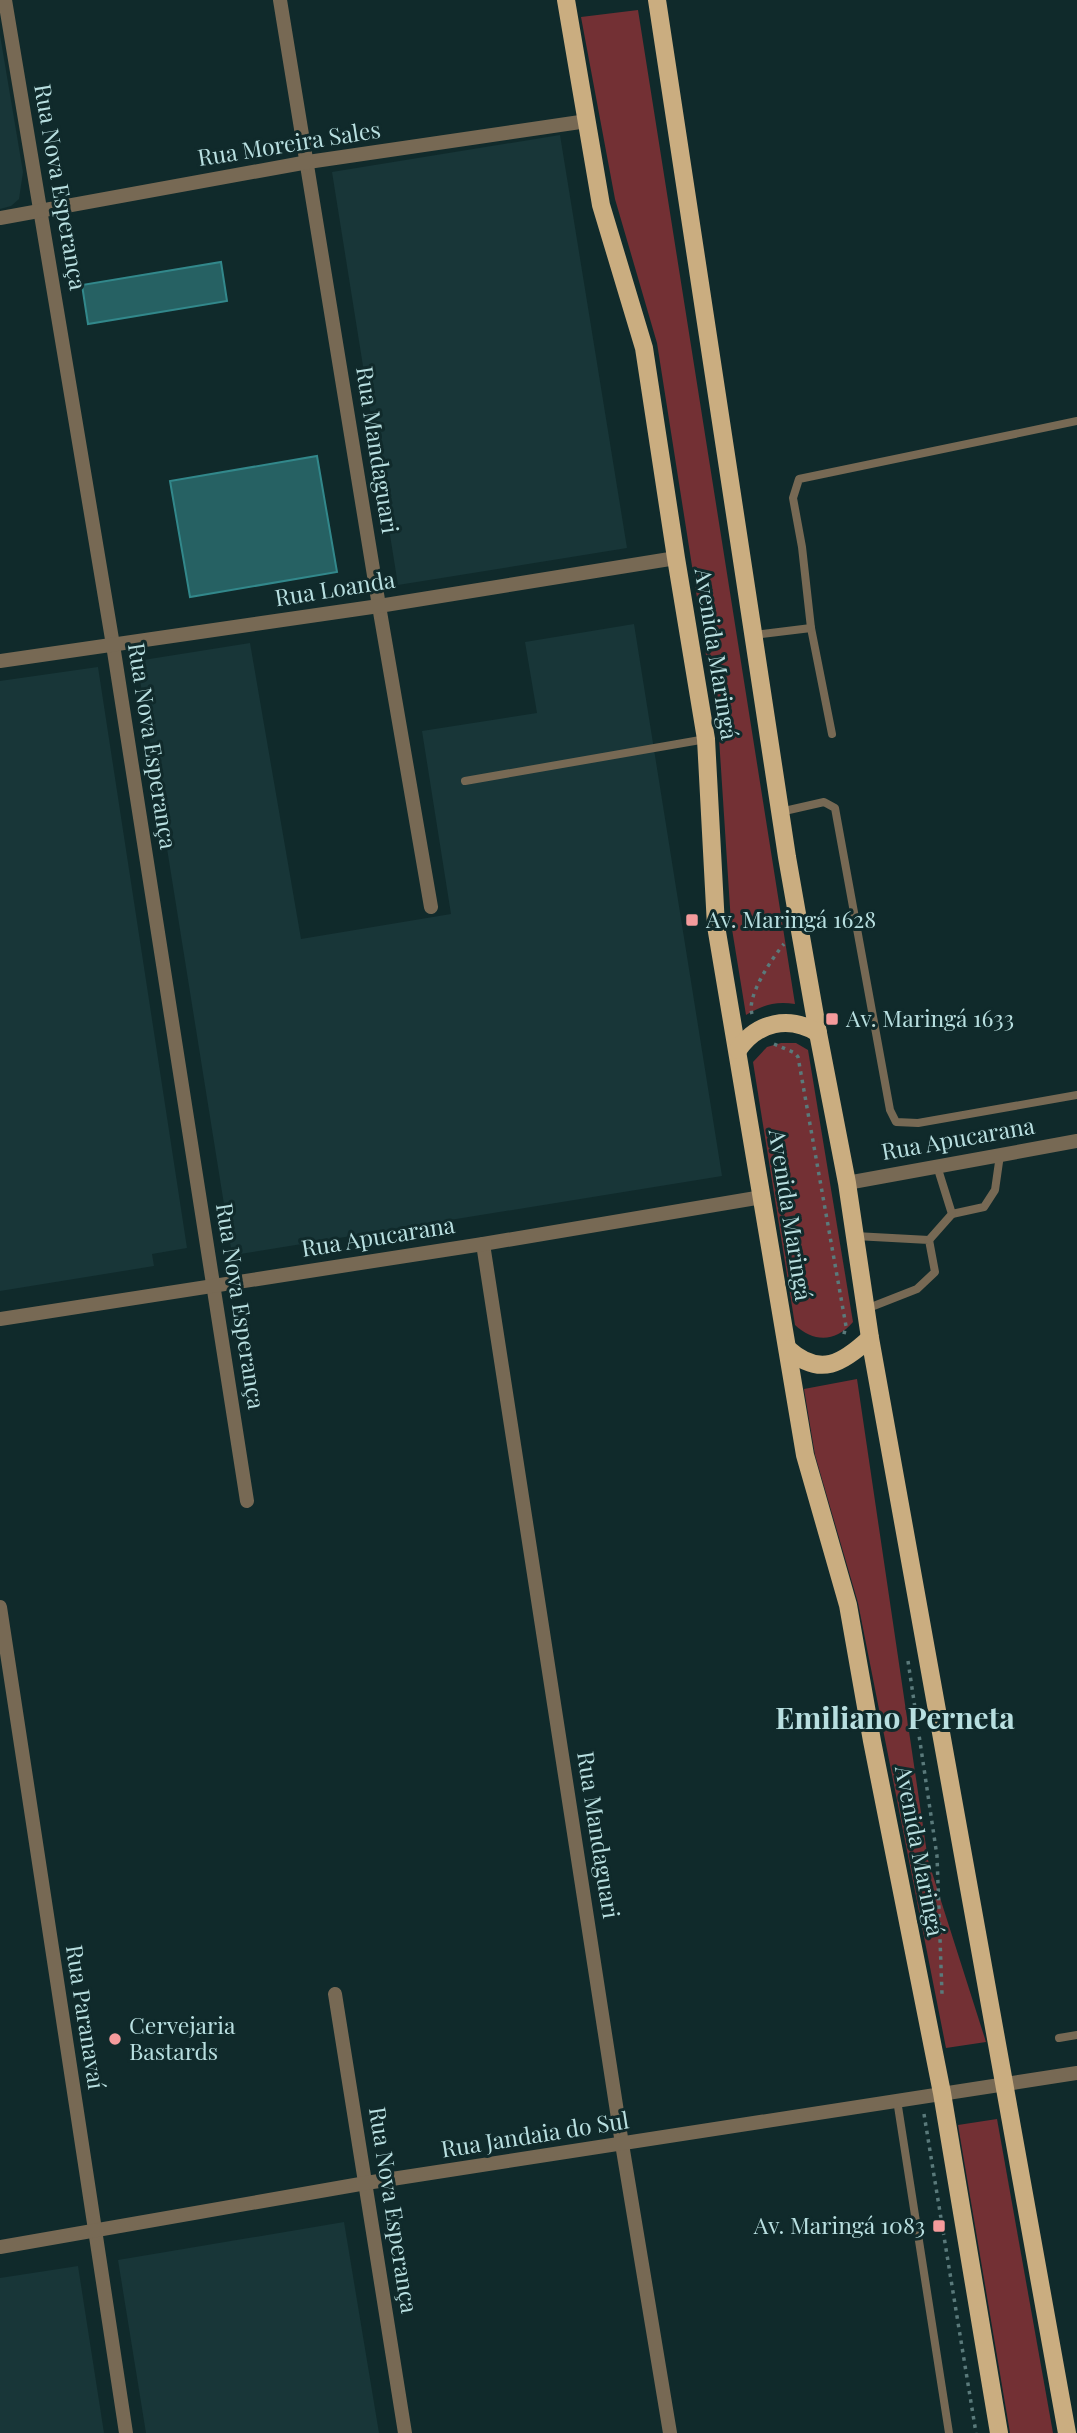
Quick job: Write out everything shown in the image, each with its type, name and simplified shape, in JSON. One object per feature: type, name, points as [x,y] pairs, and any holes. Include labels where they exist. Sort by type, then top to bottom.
[{"type":"main road","name":"Avenida Maringá","points":[[566,0],[601,205],[644,348],[706,739],[716,926],[805,1455],[848,1605],[872,1741],[942,2093],[999,2433]]},
{"type":"main road","name":"Avenida Maringá","points":[[657,0],[780,812],[847,1183],[870,1338],[1067,2433]]},
{"type":"main road","points":[[738,1050],[760,1028],[778,1023],[799,1024],[818,1033]]},
{"type":"main road","points":[[788,1349],[800,1360],[815,1366],[832,1364],[850,1357],[870,1338]]},
{"type":"street","name":"Rua Nova Esperança","points":[[5,0],[113,645],[247,1501]]},
{"type":"street","name":"Rua Mandaguari","points":[[280,0],[431,907]]},
{"type":"street","name":"Rua Moreira Sales","points":[[0,218],[308,162],[587,121]]},
{"type":"street","name":"Rua Loanda","points":[[0,661],[379,606],[676,558]]},
{"type":"street","name":"Rua Apucarana","points":[[847,1183],[1077,1141]]},
{"type":"street","name":"Rua Apucarana","points":[[0,1319],[483,1244],[762,1197]]},
{"type":"street","name":"Rua Mandaguari","points":[[483,1244],[622,2144],[670,2433]]},
{"type":"street","name":"Rua Paranavaí","points":[[0,1608],[126,2433]]},
{"type":"street","name":"Rua Nova Esperança","points":[[335,1994],[405,2433]]},
{"type":"street","name":"Rua Jandaia do Sul","points":[[0,2247],[366,2183],[1077,2073]]},
{"type":"lane","points":[[0,1],[5,0]]},
{"type":"lane","points":[[832,734],[811,628],[802,547],[793,498],[799,479],[1077,421]]},
{"type":"lane","points":[[754,635],[811,628]]},
{"type":"lane","points":[[465,781],[706,739]]},
{"type":"lane","points":[[780,812],[824,802],[835,808],[890,1110],[896,1122],[918,1123],[1077,1096]]},
{"type":"lane","points":[[929,1240],[952,1214],[984,1207],[995,1190],[1000,1155]]},
{"type":"lane","points":[[937,1166],[952,1214]]},
{"type":"lane","points":[[855,1236],[929,1240]]},
{"type":"lane","points":[[866,1309],[917,1289],[935,1272],[929,1240]]},
{"type":"lane","points":[[1059,2038],[1077,2035]]},
{"type":"lane","points":[[897,2100],[949,2433]]},
{"type":"path","points":[[767,1042],[795,1053],[798,1057],[846,1326],[842,1336]]},
{"type":"path","points":[[906,1654],[937,1856],[942,1994]]},
{"type":"path","points":[[928,2138],[976,2433]]},
{"type":"shaded area","points":[[638,10],[795,1004],[769,1005],[746,1015],[731,923],[719,738],[657,343],[615,199],[581,17]]},
{"type":"shaded area","points":[[0,35],[23,172],[19,199],[11,206],[0,209]]},
{"type":"shaded area","points":[[560,135],[627,548],[398,585],[332,172]]},
{"type":"shaded area","points":[[634,624],[722,1176],[240,1254],[231,1248],[137,661],[250,643],[301,939],[451,914],[422,731],[537,713],[525,642]]},
{"type":"shaded area","points":[[98,667],[187,1248],[152,1254],[154,1266],[0,1291],[0,681]]},
{"type":"shaded area","points":[[796,1043],[808,1050],[853,1322],[839,1333],[825,1338],[810,1335],[795,1325],[753,1062],[767,1047]]},
{"type":"shaded area","points":[[857,1379],[928,1860],[986,2042],[946,2048],[858,1603],[815,1455],[804,1389]]},
{"type":"shaded area","points":[[997,2119],[1053,2433],[1010,2433],[958,2125]]},
{"type":"shaded area","points":[[344,2222],[379,2433],[146,2433],[118,2260]]},
{"type":"shaded area","points":[[78,2266],[104,2433],[0,2433],[0,2278]]},
{"type":"building","points":[[221,262],[227,301],[88,324],[82,285]]},
{"type":"building","points":[[317,456],[337,572],[190,597],[170,481]]},
{"type":"place","name":"Av. Maringá 1628","points":[[692,920]]},
{"type":"place","name":"Av. Maringá 1633","points":[[832,1019]]},
{"type":"place","name":"Cervejaria Bastards","points":[[115,2039]]},
{"type":"place","name":"Av. Maringá 1083","points":[[939,2226]]},
{"type":"district","name":"Emiliano Perneta","points":[[895,1719]]}]
